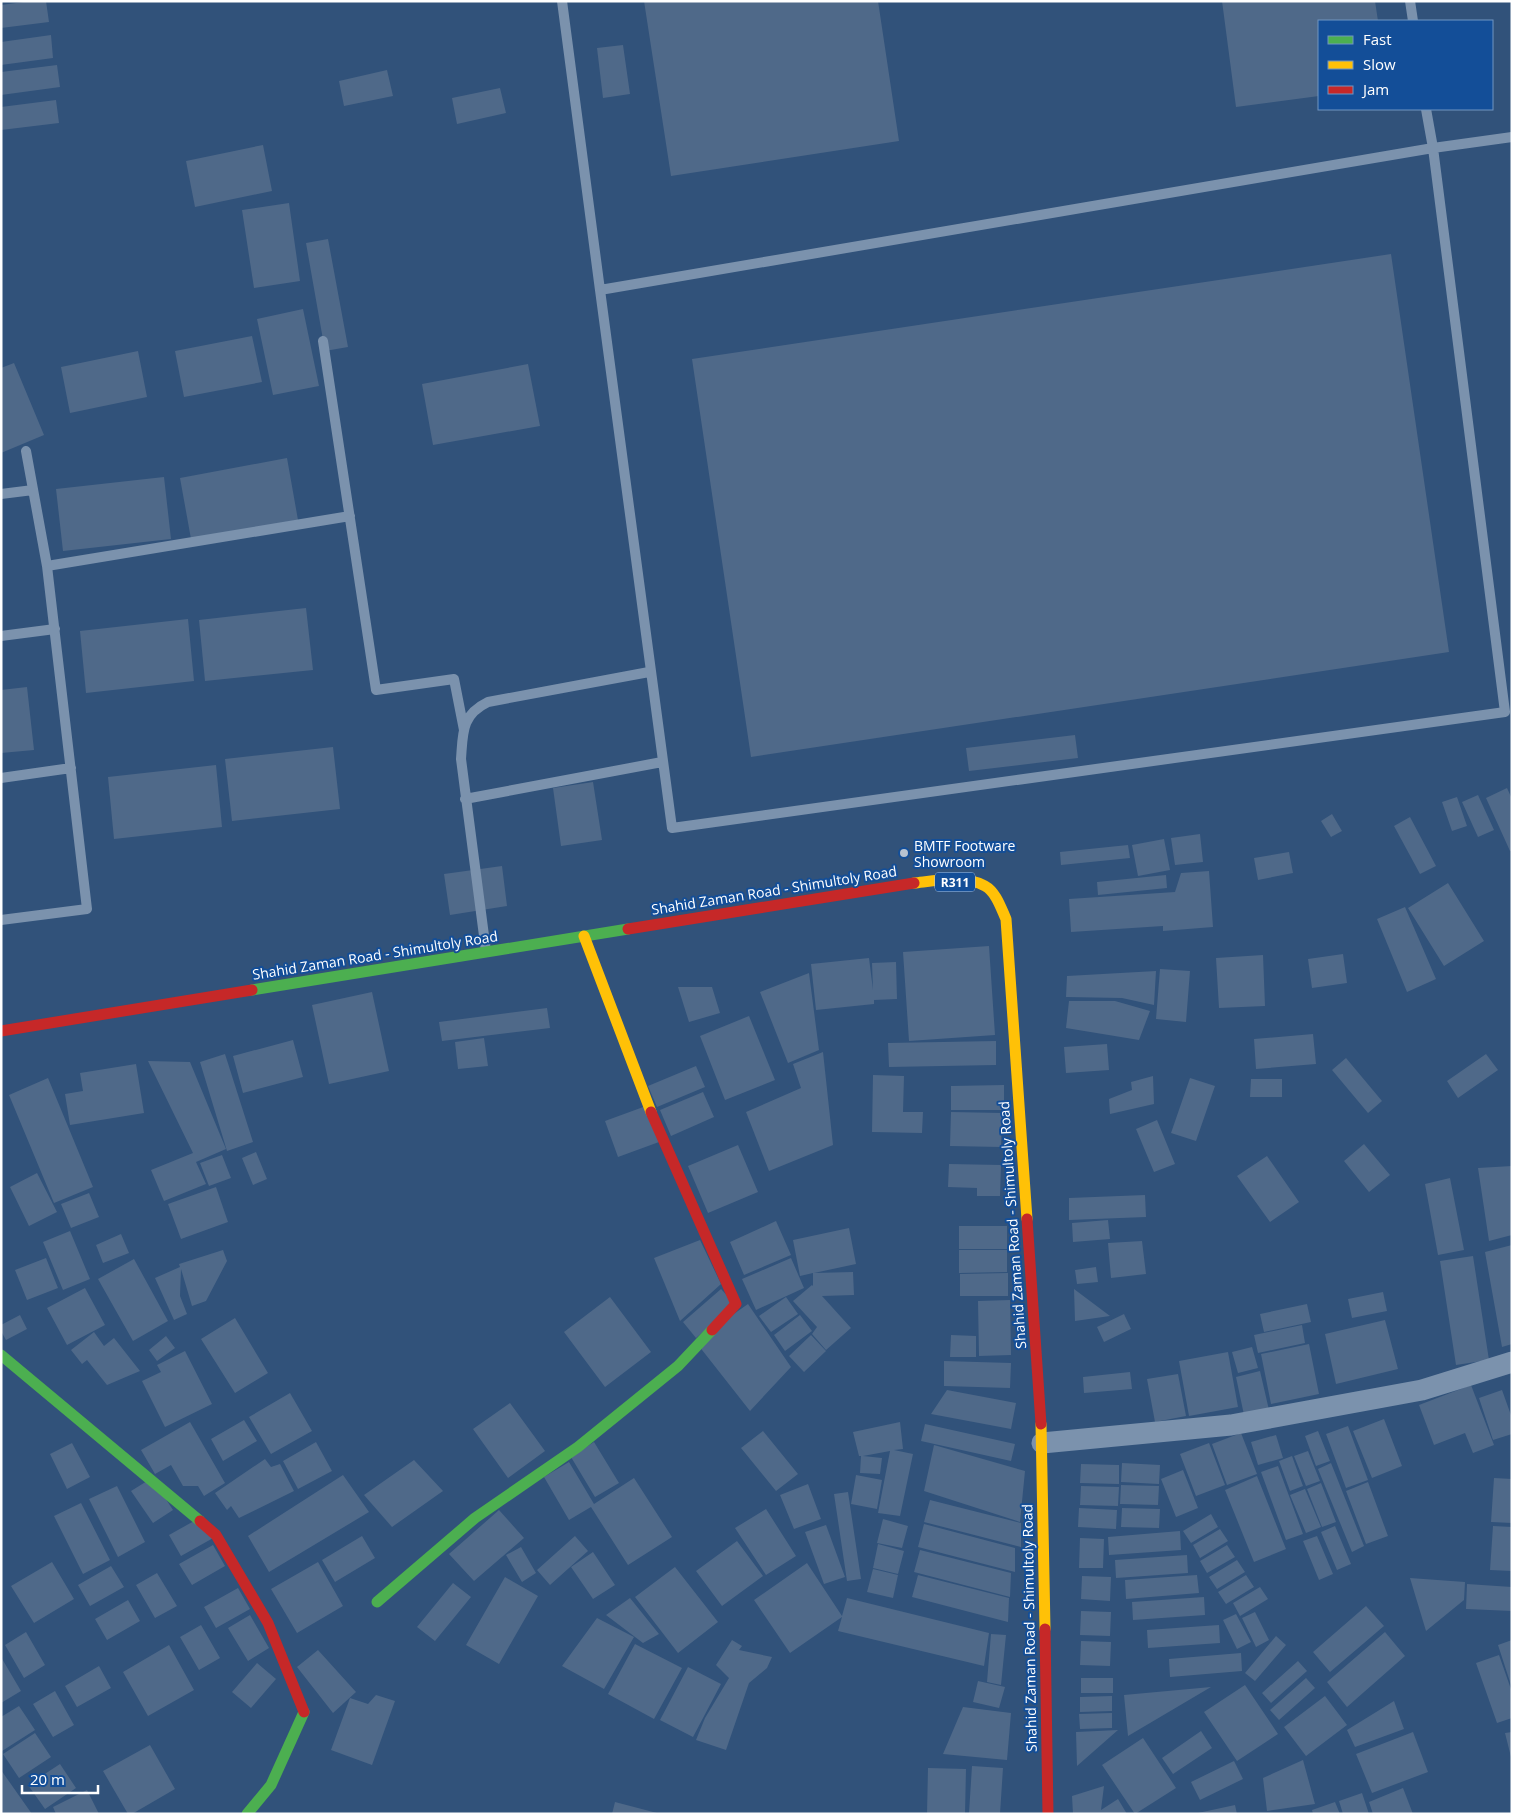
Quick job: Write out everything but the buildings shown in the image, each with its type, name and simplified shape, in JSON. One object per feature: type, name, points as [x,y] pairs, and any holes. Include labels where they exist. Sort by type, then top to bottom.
[{"type":"main road","name":"Shahid Zaman Road - Shimultoly Road","points":[[1,1031],[899,885],[934,881],[984,886],[997,899],[1006,919],[1042,1443],[1048,1814]]},
{"type":"main road","points":[[377,1602],[475,1518],[578,1447],[678,1366],[736,1304],[653,1118],[584,936]]},
{"type":"main road","points":[[1,1355],[216,1535],[268,1623],[305,1710],[271,1785],[247,1814]]},
{"type":"street","points":[[1042,1443],[1232,1425],[1422,1390],[1512,1362]]},
{"type":"lane","points":[[562,1],[649,672],[672,828],[1508,711],[1433,148],[1426,110]]},
{"type":"lane","points":[[1410,1],[1413,20]]},
{"type":"lane","points":[[600,290],[1433,148],[1512,137]]},
{"type":"lane","points":[[323,341],[376,690],[454,679],[464,730]]},
{"type":"lane","points":[[1,920],[88,909],[47,566],[26,451]]},
{"type":"lane","points":[[1,494],[33,490]]},
{"type":"lane","points":[[47,566],[350,516]]},
{"type":"lane","points":[[1,636],[54,629]]},
{"type":"lane","points":[[486,952],[461,759],[464,730],[468,716],[488,702],[649,672]]},
{"type":"lane","points":[[465,799],[662,762]]},
{"type":"lane","points":[[1,778],[71,768]]},
{"type":"traffic: fast","points":[[252,990],[628,929]]},
{"type":"traffic: fast","points":[[377,1602],[475,1518],[578,1447],[678,1366],[712,1330]]},
{"type":"traffic: fast","points":[[1,1355],[200,1521]]},
{"type":"traffic: fast","points":[[247,1814],[271,1785],[304,1712]]},
{"type":"traffic: slow","points":[[914,883],[959,880],[985,886],[998,901],[1006,919],[1027,1219]]},
{"type":"traffic: slow","points":[[584,936],[651,1112]]},
{"type":"traffic: slow","points":[[1041,1424],[1045,1629]]},
{"type":"traffic: jam","points":[[628,929],[914,883]]},
{"type":"traffic: jam","points":[[1,1031],[252,990]]},
{"type":"traffic: jam","points":[[651,1112],[736,1304],[712,1330]]},
{"type":"traffic: jam","points":[[1027,1219],[1041,1424]]},
{"type":"traffic: jam","points":[[200,1521],[216,1535],[268,1623],[304,1712]]},
{"type":"traffic: jam","points":[[1045,1629],[1048,1814]]},
{"type":"place","name":"BMTF Footware Showroom","points":[[904,853]]}]
